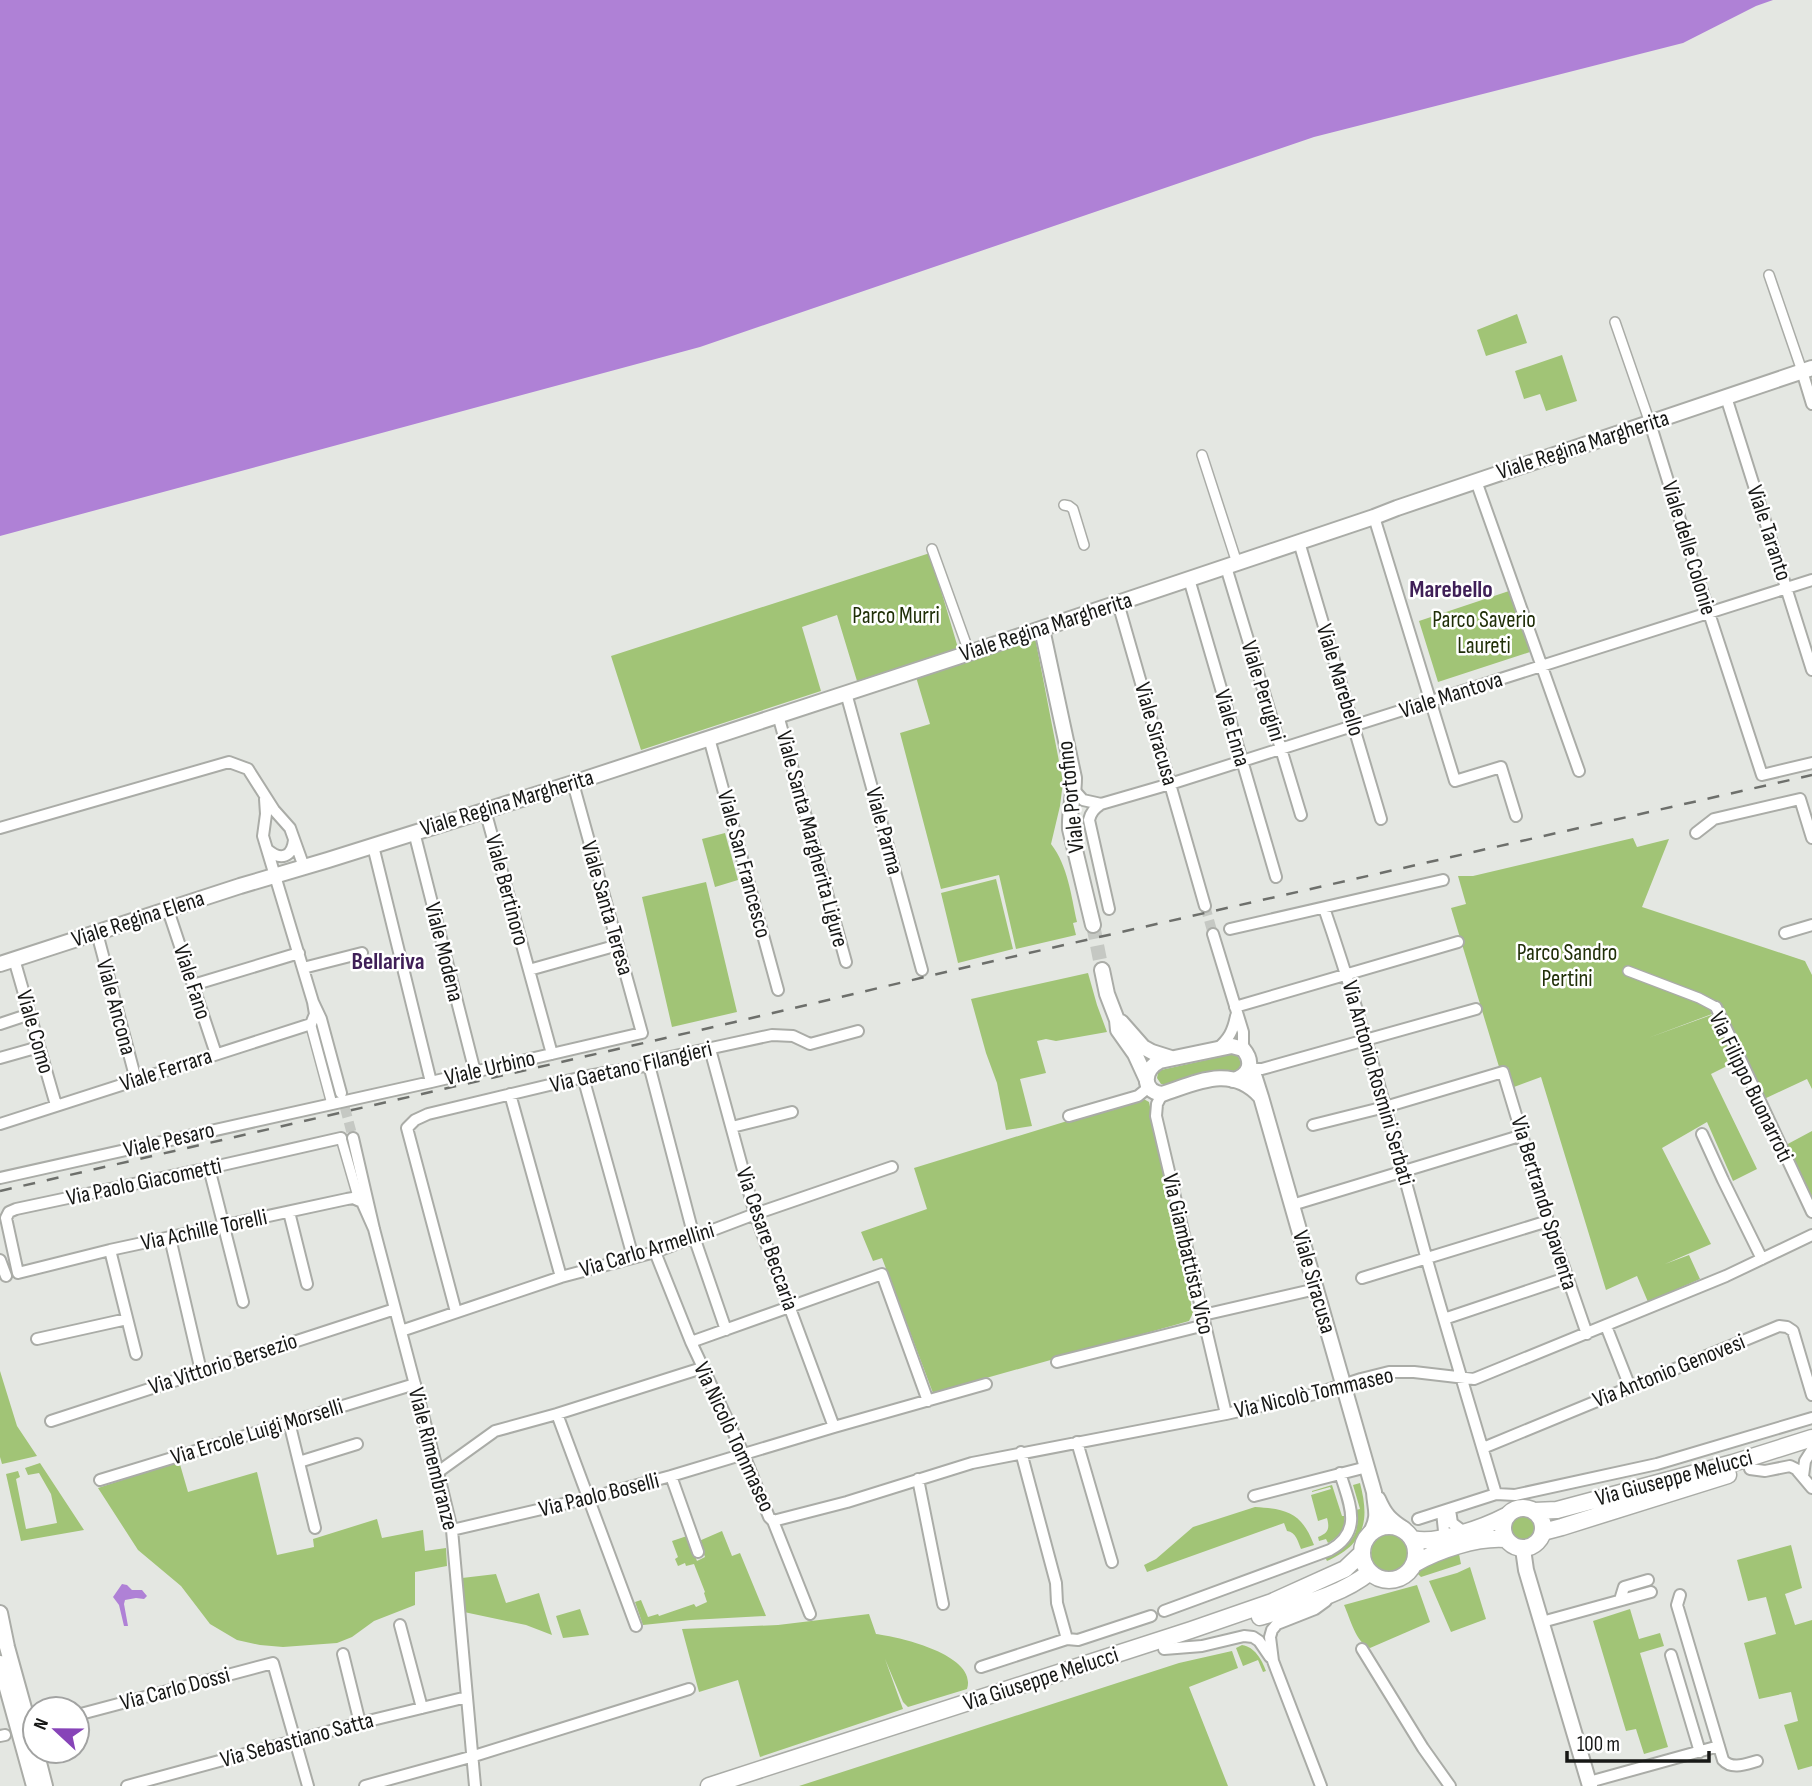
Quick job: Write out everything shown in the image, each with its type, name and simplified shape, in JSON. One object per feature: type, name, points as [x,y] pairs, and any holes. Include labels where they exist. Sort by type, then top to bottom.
[{"type":"main road","name":"Via Giuseppe Melucci","points":[[1534,1511],[1557,1510],[1733,1463],[1812,1438]]},
{"type":"main road","name":"Via Giuseppe Melucci","points":[[1543,1532],[1812,1450]]},
{"type":"main road","points":[[1505,1539],[1481,1539],[1427,1557],[1414,1564],[1407,1573],[1391,1580],[1370,1572],[1362,1553],[1364,1542],[1371,1532],[1387,1525],[1422,1541],[1441,1539],[1490,1524],[1519,1508],[1534,1511],[1541,1520],[1543,1532],[1538,1542],[1523,1549],[1513,1546],[1505,1539],[1502,1525],[1506,1516]]},
{"type":"main road","points":[[1408,1534],[1416,1549],[1414,1564]]},
{"type":"main road","name":"Via Giuseppe Melucci","points":[[709,1786],[1272,1602],[1345,1569],[1362,1553]]},
{"type":"main road","name":"Via Giuseppe Melucci","points":[[744,1786],[1339,1591],[1355,1584],[1370,1572]]},
{"type":"street","points":[[1769,275],[1807,369],[1812,404]]},
{"type":"street","name":"Viale delle Colonie","points":[[1615,322],[1650,423],[1762,775],[1812,763]]},
{"type":"street","name":"Viale Regina Margherita","points":[[276,875],[573,783],[1042,629],[1807,369]]},
{"type":"street","name":"Viale Taranto","points":[[1726,397],[1812,670]]},
{"type":"street","points":[[1202,455],[1231,565]]},
{"type":"street","points":[[1476,481],[1578,771]]},
{"type":"street","points":[[1064,505],[1073,509],[1084,545]]},
{"type":"street","points":[[1374,517],[1455,780],[1501,767],[1517,816]]},
{"type":"street","name":"Viale Marebello","points":[[1299,542],[1381,819]]},
{"type":"street","points":[[932,548],[969,652]]},
{"type":"street","name":"Viale Perugini","points":[[1231,565],[1280,749],[1301,815]]},
{"type":"street","name":"Viale Enna","points":[[1189,579],[1276,877]]},
{"type":"street","name":"Viale Mantova","points":[[1101,804],[1812,580]]},
{"type":"street","name":"Viale Siracusa","points":[[1118,603],[1205,906]]},
{"type":"street","name":"Viale Portofino","points":[[1042,629],[1070,758],[1074,790],[1069,817],[1070,829],[1093,925]]},
{"type":"street","name":"Viale Parma","points":[[846,693],[922,970]]},
{"type":"street","name":"Viale Santa Margherita Ligure","points":[[778,715],[846,962]]},
{"type":"street","name":"Viale San Francesco","points":[[709,738],[778,990]]},
{"type":"street","points":[[0,828],[229,762],[248,768],[280,818],[286,822],[295,838],[304,867]]},
{"type":"street","name":"Viale Santa Teresa","points":[[573,783],[642,1033]]},
{"type":"street","points":[[1074,790],[1083,800],[1101,804]]},
{"type":"street","points":[[265,796],[264,837],[313,1002],[321,1019],[339,1100]]},
{"type":"street","points":[[1696,833],[1714,819],[1800,799],[1812,838]]},
{"type":"street","name":"Viale Portofino","points":[[1101,804],[1094,808],[1089,820],[1109,909]]},
{"type":"street","name":"Viale Bertinoro","points":[[485,810],[552,1054]]},
{"type":"street","points":[[264,837],[271,823],[286,822]]},
{"type":"street","name":"Viale Modena","points":[[414,832],[475,1072]]},
{"type":"street","points":[[268,850],[275,856],[288,854],[293,848],[295,838]]},
{"type":"street","points":[[373,846],[431,1082]]},
{"type":"street","name":"Viale Regina Elena","points":[[7,962],[276,875]]},
{"type":"street","points":[[1230,929],[1443,880]]},
{"type":"street","name":"Via Antonio Rosmini Serbati","points":[[1324,908],[1347,975],[1496,1494]]},
{"type":"street","name":"Viale Fano","points":[[168,909],[216,1054]]},
{"type":"street","points":[[1785,933],[1812,925]]},
{"type":"street","name":"Viale Ancona","points":[[97,933],[136,1080]]},
{"type":"street","name":"Viale Siracusa","points":[[1213,934],[1374,1493],[1382,1511],[1408,1534]]},
{"type":"street","points":[[1216,1049],[1228,1040],[1233,1030],[1236,1010],[1458,942]]},
{"type":"street","name":"Viale Bertinoro","points":[[529,970],[618,946]]},
{"type":"street","points":[[193,985],[299,953]]},
{"type":"street","points":[[303,968],[362,953]]},
{"type":"street","name":"Viale Como","points":[[7,962],[30,1014],[56,1105]]},
{"type":"street","points":[[1102,970],[1118,1030],[1152,1086]]},
{"type":"street","name":"Via Filippo Buonarroti","points":[[1629,971],[1716,1007],[1812,1212]]},
{"type":"street","name":"Viale Ferrara","points":[[0,1124],[311,1024],[313,1002]]},
{"type":"street","points":[[1233,1080],[1240,1078],[1250,1064],[1365,1040],[1476,1009]]},
{"type":"street","points":[[0,1024],[30,1014]]},
{"type":"street","points":[[1117,1020],[1124,1023],[1143,1047],[1172,1058]]},
{"type":"street","points":[[324,1021],[339,1100]]},
{"type":"street","points":[[312,1026],[339,1100]]},
{"type":"street","name":"Via Gaetano Filangieri","points":[[456,1312],[407,1128],[415,1120],[428,1114],[510,1094],[649,1065],[661,1059],[772,1035],[793,1036],[810,1044],[858,1031]]},
{"type":"street","name":"Viale Urbino","points":[[339,1100],[431,1082],[642,1033]]},
{"type":"street","points":[[1152,1086],[1149,1070],[1155,1063],[1172,1058],[1232,1046],[1250,1064]]},
{"type":"street","points":[[0,1058],[39,1047]]},
{"type":"street","name":"Via Cesare Beccaria","points":[[710,1048],[755,1214],[834,1427]]},
{"type":"street","points":[[649,1065],[694,1237],[726,1330]]},
{"type":"street","name":"Via Bertrando Spaventa","points":[[1385,1107],[1503,1072],[1566,1278],[1587,1334]]},
{"type":"street","points":[[583,1077],[632,1257]]},
{"type":"street","points":[[1069,1116],[1138,1096],[1152,1086],[1223,1077],[1246,1083],[1261,1097]]},
{"type":"street","name":"Via Giambattista Vico","points":[[1152,1086],[1157,1104],[1156,1116],[1186,1251],[1226,1414]]},
{"type":"street","points":[[510,1094],[561,1277]]},
{"type":"street","name":"Viale Pesaro","points":[[0,1178],[339,1100]]},
{"type":"street","points":[[1313,1125],[1385,1107]]},
{"type":"street","points":[[732,1127],[792,1112]]},
{"type":"street","points":[[1702,1134],[1762,1259]]},
{"type":"street","points":[[1292,1205],[1523,1135]]},
{"type":"street","points":[[341,1138],[359,1199],[374,1229]]},
{"type":"street","name":"Via Paolo Giacometti","points":[[18,1273],[5,1246],[6,1218],[9,1212],[16,1209],[341,1138]]},
{"type":"street","name":"Viale Rimembranze","points":[[353,1138],[452,1530],[475,1786]]},
{"type":"street","name":"Via Carlo Armellini","points":[[401,1331],[561,1277],[655,1252],[892,1167]]},
{"type":"street","points":[[209,1168],[243,1302]]},
{"type":"street","name":"Via Achille Torelli","points":[[18,1273],[110,1250],[347,1199],[359,1199]]},
{"type":"street","points":[[289,1212],[307,1284]]},
{"type":"street","points":[[1362,1279],[1548,1221]]},
{"type":"street","name":"Via Nicolò Tommaseo","points":[[655,1252],[691,1342],[773,1521],[847,1502],[972,1463],[1226,1414],[1315,1394],[1389,1372],[1474,1379],[1606,1326],[1812,1235]]},
{"type":"street","points":[[170,1238],[201,1371]]},
{"type":"street","points":[[110,1250],[136,1354]]},
{"type":"street","points":[[0,1260],[6,1276]]},
{"type":"street","points":[[691,1342],[882,1274],[928,1401]]},
{"type":"street","points":[[1444,1319],[1566,1278]]},
{"type":"street","points":[[1057,1362],[1316,1289]]},
{"type":"street","name":"Via Vittorio Bersezio","points":[[51,1421],[395,1308]]},
{"type":"street","points":[[37,1339],[127,1319]]},
{"type":"street","points":[[1606,1326],[1630,1387]]},
{"type":"street","name":"Via Antonio Genovesi","points":[[1482,1448],[1779,1326],[1793,1331],[1812,1395]]},
{"type":"street","points":[[438,1472],[495,1431],[702,1367]]},
{"type":"street","name":"Via Ercole Luigi Morselli","points":[[100,1480],[415,1384]]},
{"type":"street","name":"Via Paolo Boselli","points":[[452,1530],[671,1476],[986,1384]]},
{"type":"street","points":[[556,1414],[636,1626]]},
{"type":"street","points":[[1418,1519],[1496,1494],[1515,1495],[1657,1464],[1812,1418]]},
{"type":"street","points":[[289,1422],[314,1528]]},
{"type":"street","points":[[1077,1442],[1112,1562]]},
{"type":"street","points":[[299,1462],[356,1444]]},
{"type":"street","points":[[1803,1476],[1805,1461],[1812,1450]]},
{"type":"street","points":[[1021,1452],[1056,1583],[1057,1603],[1067,1639]]},
{"type":"street","points":[[1750,1469],[1765,1471],[1790,1466],[1796,1469],[1812,1488]]},
{"type":"street","points":[[1254,1496],[1367,1467]]},
{"type":"street","points":[[1164,1611],[1340,1545],[1347,1537],[1352,1519],[1340,1473]]},
{"type":"street","points":[[671,1476],[698,1552]]},
{"type":"street","points":[[918,1479],[943,1604]]},
{"type":"street","name":"Viale Siracusa","points":[[1371,1532],[1376,1522],[1374,1493]]},
{"type":"street","points":[[1446,1511],[1452,1523],[1464,1532]]},
{"type":"street","points":[[1441,1539],[1446,1511]]},
{"type":"street","points":[[773,1521],[810,1614]]},
{"type":"street","points":[[1523,1549],[1526,1570],[1590,1784],[1719,1746]]},
{"type":"street","points":[[1620,1600],[1624,1587],[1648,1580]]},
{"type":"street","points":[[1321,1786],[1273,1661],[1270,1637],[1277,1624],[1315,1609],[1339,1591]]},
{"type":"street","points":[[1542,1622],[1651,1592]]},
{"type":"street","points":[[1680,1595],[1677,1605],[1723,1760],[1730,1765],[1757,1761]]},
{"type":"street","points":[[0,1613],[21,1698]]},
{"type":"street","points":[[981,1667],[1067,1639],[1077,1640],[1151,1616]]},
{"type":"street","points":[[400,1625],[422,1708]]},
{"type":"street","points":[[1164,1649],[1202,1646],[1244,1636],[1259,1641],[1273,1661]]},
{"type":"street","points":[[1362,1649],[1423,1748],[1450,1786]]},
{"type":"street","points":[[343,1654],[360,1723]]},
{"type":"street","points":[[1671,1655],[1700,1752]]},
{"type":"street","points":[[0,1663],[33,1786]]},
{"type":"street","name":"Via Carlo Dossi","points":[[91,1710],[273,1663],[296,1740]]},
{"type":"street","points":[[365,1786],[474,1756],[689,1689]]},
{"type":"street","name":"Via Sebastiano Satta","points":[[127,1786],[467,1697]]},
{"type":"street","points":[[296,1740],[308,1786]]},
{"type":"street","points":[[39,1765],[45,1786]]},
{"type":"green space","points":[[1517,314],[1527,343],[1486,356],[1477,330]]},
{"type":"green space","points":[[1562,355],[1577,401],[1546,411],[1540,394],[1524,399],[1515,371]]},
{"type":"green space","name":"Parco Murri","points":[[930,553],[958,648],[857,681],[837,615],[802,627],[821,691],[641,750],[611,656]]},
{"type":"green space","name":"Parco Saverio Laureti","points":[[1509,591],[1530,652],[1438,682],[1419,621]]},
{"type":"green space","points":[[1035,637],[1063,782],[1051,844],[1065,871],[1077,922],[1073,923],[1076,935],[1016,949],[999,875],[941,889],[900,733],[930,724],[916,677]]},
{"type":"green space","points":[[725,833],[738,880],[715,887],[702,839]]},
{"type":"green space","name":"Parco Sandro Pertini","points":[[1633,838],[1637,847],[1669,839],[1642,907],[1805,961],[1812,975],[1812,1089],[1807,1079],[1762,1100],[1720,1011],[1648,1038],[1714,1014],[1735,1062],[1711,1074],[1757,1169],[1733,1181],[1707,1122],[1662,1148],[1711,1244],[1665,1264],[1689,1255],[1700,1279],[1648,1302],[1637,1276],[1606,1290],[1541,1077],[1514,1087],[1508,1067],[1500,1070],[1451,908],[1466,904],[1458,876],[1473,876]]},
{"type":"green space","points":[[996,879],[1013,949],[958,963],[941,893]]},
{"type":"green space","points":[[706,882],[737,1012],[672,1027],[642,897]]},
{"type":"green space","points":[[1088,973],[1107,1032],[1056,1041],[1037,1041],[1046,1073],[1020,1079],[1032,1126],[1006,1130],[997,1083],[971,999]]},
{"type":"green space","points":[[1233,1054],[1238,1056],[1241,1063],[1239,1069],[1234,1071],[1214,1070],[1166,1084],[1161,1084],[1157,1078],[1161,1070]]},
{"type":"green space","points":[[1142,1098],[1149,1102],[1193,1313],[1189,1321],[933,1393],[882,1258],[873,1261],[861,1232],[927,1209],[914,1168]]},
{"type":"green space","points":[[1812,1131],[1812,1208],[1784,1146]]},
{"type":"green space","points":[[0,1371],[17,1426],[37,1456],[2,1464],[0,1457]]},
{"type":"green space","points":[[179,1461],[188,1492],[257,1472],[277,1555],[314,1547],[313,1539],[377,1519],[382,1538],[423,1530],[425,1551],[446,1548],[447,1566],[415,1572],[415,1605],[374,1621],[352,1637],[337,1643],[283,1647],[237,1640],[210,1624],[181,1586],[138,1550],[98,1488]]},
{"type":"green space","points":[[40,1463],[84,1530],[21,1541],[6,1474],[18,1471],[20,1477],[16,1479],[26,1529],[57,1523],[51,1494],[39,1473],[28,1475],[25,1468]]},
{"type":"green space","points":[[1360,1483],[1364,1509],[1362,1530],[1350,1547],[1327,1561],[1325,1557],[1340,1550],[1355,1534],[1356,1510],[1360,1509],[1353,1485]]},
{"type":"green space","points":[[1332,1485],[1344,1516],[1344,1525],[1341,1532],[1328,1543],[1326,1539],[1319,1541],[1318,1537],[1327,1530],[1328,1522],[1327,1518],[1318,1521],[1311,1495],[1331,1489],[1312,1491]]},
{"type":"green space","points":[[1255,1507],[1276,1509],[1292,1515],[1304,1526],[1314,1545],[1301,1549],[1284,1523],[1147,1572],[1144,1565],[1156,1559],[1193,1527]]},
{"type":"green space","points":[[1522,1514],[1532,1518],[1536,1528],[1532,1538],[1522,1542],[1512,1538],[1508,1528],[1512,1518]]},
{"type":"green space","points":[[722,1531],[732,1556],[740,1553],[766,1616],[643,1625],[635,1602],[641,1600],[648,1617],[694,1604],[696,1607],[707,1602],[694,1564],[686,1566],[685,1563],[678,1566],[675,1559],[678,1557],[672,1541],[687,1536],[697,1561],[705,1557],[699,1541]]},
{"type":"green space","points":[[1390,1534],[1404,1539],[1409,1553],[1404,1567],[1390,1572],[1376,1567],[1371,1553],[1376,1539]]},
{"type":"green space","points":[[1791,1545],[1802,1588],[1785,1594],[1795,1625],[1812,1620],[1812,1766],[1798,1770],[1784,1725],[1798,1721],[1791,1692],[1759,1699],[1744,1643],[1776,1634],[1766,1597],[1748,1601],[1737,1560]]},
{"type":"green space","points":[[1459,1554],[1461,1564],[1421,1577],[1417,1573],[1441,1559]]},
{"type":"green space","points":[[1470,1567],[1486,1619],[1451,1632],[1429,1581]]},
{"type":"green space","points":[[496,1574],[506,1603],[539,1593],[552,1635],[526,1625],[464,1612],[462,1578]]},
{"type":"green space","points":[[1417,1585],[1430,1622],[1370,1648],[1365,1645],[1357,1636],[1344,1605]]},
{"type":"green space","points":[[580,1609],[589,1635],[563,1638],[556,1616]]},
{"type":"green space","points":[[1630,1609],[1639,1639],[1660,1633],[1664,1646],[1640,1653],[1668,1747],[1644,1754],[1636,1729],[1626,1731],[1593,1621]]},
{"type":"green space","points":[[869,1614],[876,1634],[935,1650],[961,1666],[967,1677],[967,1689],[908,1707],[903,1702],[885,1659],[903,1709],[760,1757],[738,1680],[699,1692],[682,1629],[778,1625]]},
{"type":"green space","points":[[1242,1645],[1254,1651],[1266,1671],[1263,1672],[1258,1660],[1243,1666],[1236,1648]]},
{"type":"green space","points":[[1232,1651],[1238,1668],[1189,1687],[1228,1786],[799,1786],[1179,1663]]},
{"type":"shaded area","points":[[0,0],[1773,0],[1683,43],[1314,137],[700,347],[0,536]]},
{"type":"shaded area","points":[[122,1584],[132,1590],[142,1590],[147,1596],[144,1599],[125,1600],[128,1626],[124,1626],[119,1605],[113,1597]]},
{"type":"tunnel","points":[[1205,906],[1213,934]]},
{"type":"tunnel","points":[[1093,925],[1102,970]]},
{"type":"tunnel","points":[[341,1093],[353,1138]]},
{"type":"railway","points":[[0,1191],[1812,775]]},
{"type":"district","name":"Marebello","points":[[1451,589]]},
{"type":"district","name":"Bellariva","points":[[388,961]]}]
